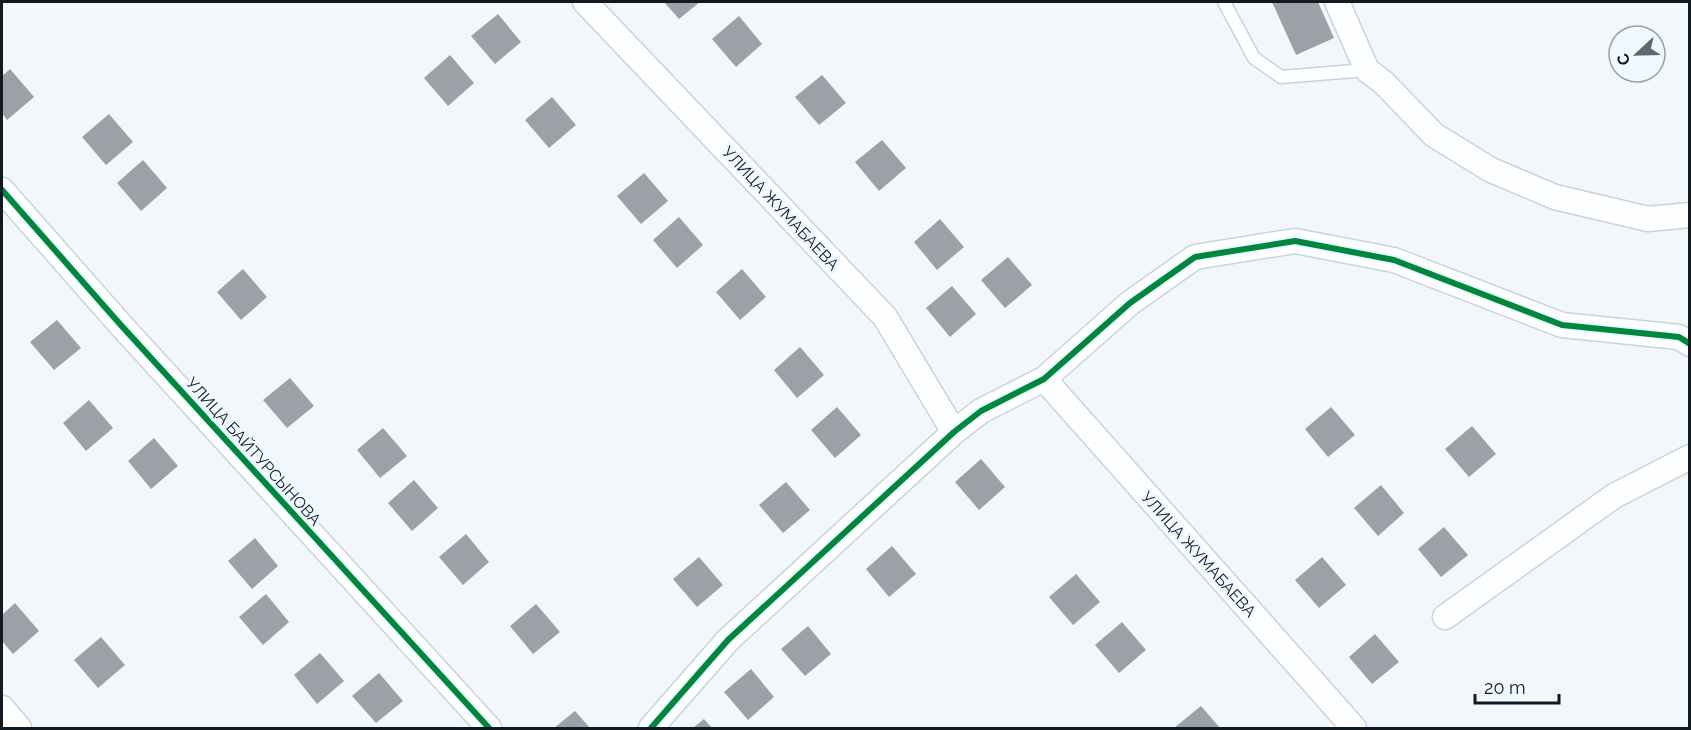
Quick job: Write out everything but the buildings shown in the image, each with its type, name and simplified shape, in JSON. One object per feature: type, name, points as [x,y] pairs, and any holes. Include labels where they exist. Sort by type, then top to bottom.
[{"type":"street","name":"УЛИЦА ЖУМАБАЕВА","points":[[585,2],[885,317],[954,432]]},
{"type":"street","points":[[1337,2],[1367,70],[1384,83],[1434,135],[1491,170],[1555,197],[1648,219],[1689,215]]},
{"type":"street","name":"УЛИЦА БАЙТУРСЫНОВА","points":[[2,190],[119,323],[489,729]]},
{"type":"street","points":[[651,729],[728,640],[954,432],[981,411],[1044,379],[1130,303],[1195,257],[1294,241],[1394,260],[1562,325],[1679,337],[1689,344]]},
{"type":"street","name":"УЛИЦА ЖУМАБАЕВА","points":[[1044,379],[1354,729]]},
{"type":"street","points":[[1445,617],[1614,496],[1689,457]]},
{"type":"street","points":[[2,708],[20,729]]},
{"type":"lane","points":[[1224,2],[1254,58],[1281,77],[1367,70]]},
{"type":"cycle path","points":[[2,190],[119,323],[489,728]]},
{"type":"cycle path","points":[[651,728],[728,640],[954,432],[981,411],[1044,379],[1130,303],[1195,257],[1295,241],[1394,260],[1562,325],[1679,337],[1690,344]]}]
